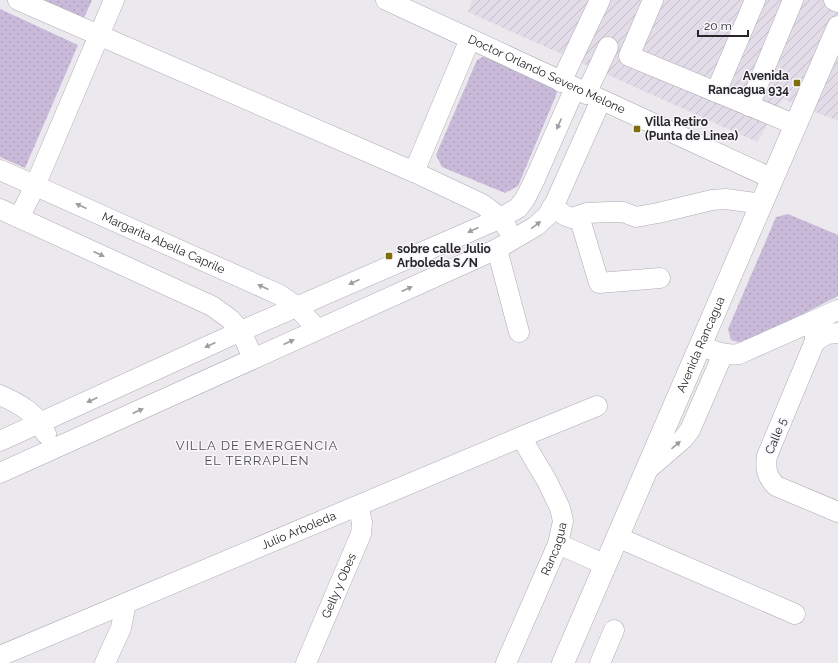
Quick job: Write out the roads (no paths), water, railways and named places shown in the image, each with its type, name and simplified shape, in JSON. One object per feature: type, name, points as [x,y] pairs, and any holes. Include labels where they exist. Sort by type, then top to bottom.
[{"type":"main road","name":"Avenida Rancagua","points":[[563,663],[838,27]]},
{"type":"street","points":[[18,0],[414,172],[482,204],[501,218],[519,332]]},
{"type":"street","points":[[19,218],[35,186],[114,0]]},
{"type":"street","name":"Doctor Orlando Severo Melone","points":[[386,0],[772,179]]},
{"type":"street","points":[[0,473],[505,244],[536,226],[547,216],[552,207],[581,91],[584,36],[600,0]]},
{"type":"street","points":[[629,56],[653,0]]},
{"type":"street","points":[[716,92],[755,0]]},
{"type":"street","points":[[749,106],[793,0]]},
{"type":"street","points":[[834,0],[838,2]]},
{"type":"street","points":[[584,36],[796,125]]},
{"type":"street","points":[[414,172],[470,39]]},
{"type":"street","points":[[0,441],[241,331],[501,218],[518,208],[525,199],[581,91],[608,47]]},
{"type":"street","name":"Margarita Abella Caprile","points":[[0,170],[280,295],[297,307],[317,329]]},
{"type":"street","points":[[552,207],[572,218],[587,213],[623,212],[636,217],[712,200],[726,199],[762,204]]},
{"type":"street","points":[[0,209],[212,306],[230,319],[241,331],[253,358]]},
{"type":"street","points":[[579,216],[599,283],[660,278]]},
{"type":"street","points":[[701,346],[723,354],[739,354],[811,322],[836,317]]},
{"type":"street","points":[[811,322],[815,335],[815,342]]},
{"type":"street","points":[[815,342],[827,334],[838,333]]},
{"type":"street","name":"Calle 5","points":[[815,342],[767,456],[767,473],[776,486],[838,512]]},
{"type":"street","points":[[647,470],[683,439],[690,430],[723,354]]},
{"type":"street","points":[[0,395],[26,408],[41,423],[53,450]]},
{"type":"street","name":"Julio Arboleda","points":[[0,656],[597,406]]},
{"type":"street","name":"Rancagua","points":[[506,663],[558,544],[562,521],[560,508],[547,481],[520,437]]},
{"type":"street","name":"Gelly y Obes","points":[[306,663],[361,534],[362,522],[358,506]]},
{"type":"street","points":[[618,537],[795,614]]},
{"type":"street","points":[[558,544],[606,565]]},
{"type":"street","points":[[105,663],[122,628],[126,603]]},
{"type":"street","points":[[600,663],[614,630]]},
{"type":"place","name":"Avenida Rancagua 934","points":[[797,83]]},
{"type":"place","name":"Villa Retiro (Punta de Linea)","points":[[637,129]]},
{"type":"place","name":"sobre calle Julio Arboleda S/N","points":[[389,256]]},
{"type":"district","name":"VILLA DE EMERGENCIA EL TERRAPLEN","points":[[257,452]]}]
